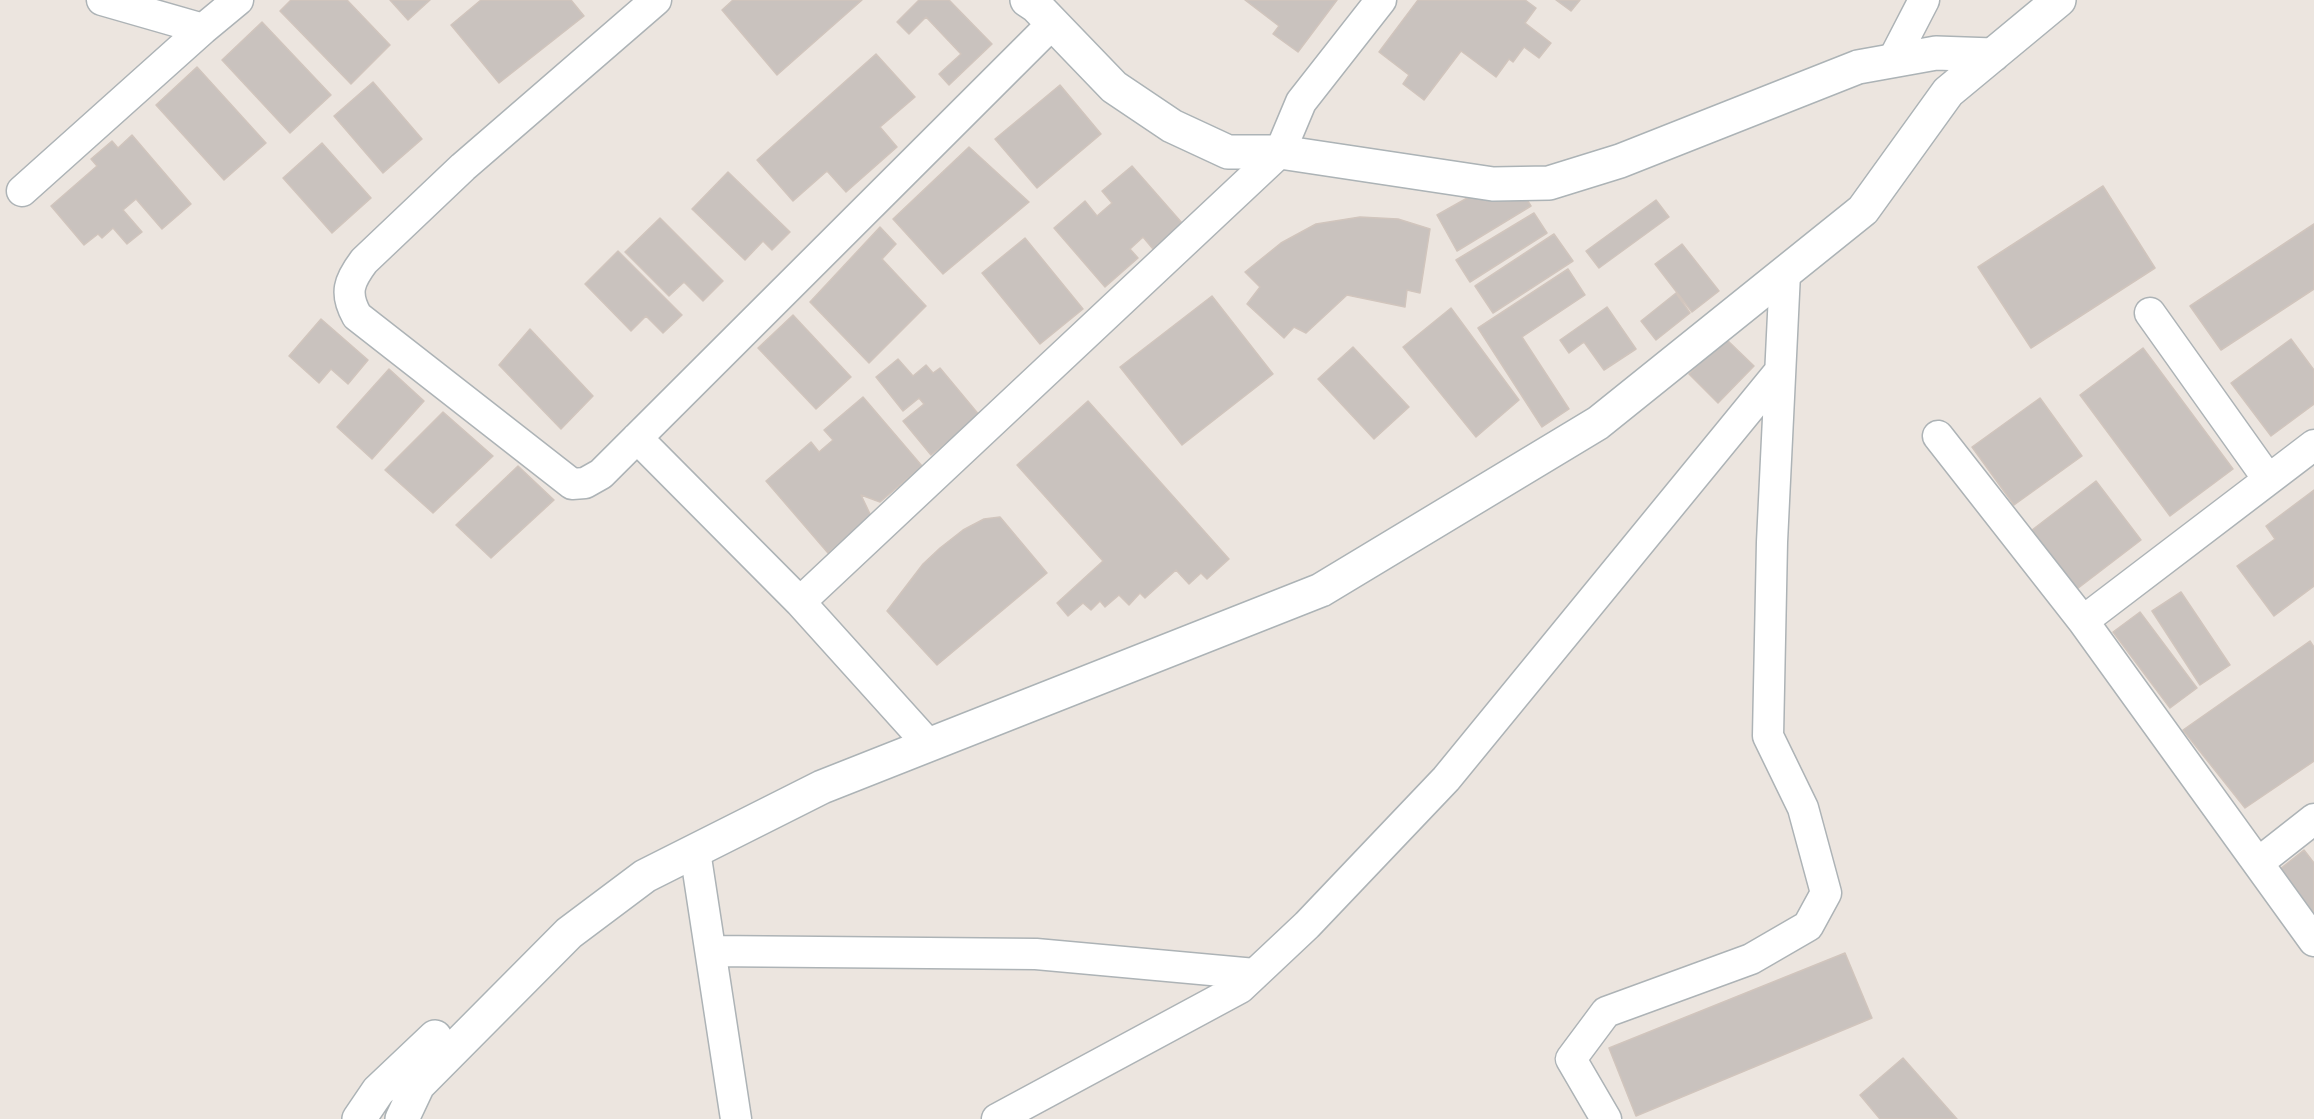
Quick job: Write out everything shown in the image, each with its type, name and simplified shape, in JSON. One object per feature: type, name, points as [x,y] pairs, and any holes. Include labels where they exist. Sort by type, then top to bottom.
[{"type":"street","points":[[102,0],[202,29]]},
{"type":"street","points":[[22,191],[202,29],[238,0]]},
{"type":"street","points":[[656,0],[463,167],[364,261],[354,274],[349,291],[350,303],[357,316],[572,484],[585,483],[601,474],[1053,23]]},
{"type":"street","points":[[1027,0],[1053,23],[1114,87],[1172,126],[1228,152],[1280,152],[1493,184],[1549,183],[1666,144],[1858,67],[1936,53],[1993,55]]},
{"type":"street","points":[[800,602],[1280,152],[1301,102],[1381,0]]},
{"type":"street","points":[[359,1119],[378,1090],[483,994],[645,876],[822,787],[1321,590],[1598,423],[1863,210],[1948,92],[2060,0]]},
{"type":"street","points":[[1893,60],[1918,3]]},
{"type":"street","points":[[1606,1119],[1571,1059],[1606,1012],[1751,959],[1808,926],[1826,893],[1803,808],[1768,736],[1772,543],[1785,273]]},
{"type":"street","points":[[2150,313],[2268,479]]},
{"type":"street","points":[[997,1119],[1240,988],[1256,974],[1307,925],[1446,779],[1780,371]]},
{"type":"street","points":[[1938,436],[2083,621],[2314,941]]},
{"type":"street","points":[[637,438],[800,602],[929,745]]},
{"type":"street","points":[[2083,621],[2314,446]]},
{"type":"street","points":[[2258,863],[2314,819]]},
{"type":"street","points":[[695,851],[736,1119]]},
{"type":"street","points":[[402,1119],[418,1085],[569,933]]},
{"type":"street","points":[[711,951],[1036,954],[1256,974]]},
{"type":"building","points":[[291,0],[347,0],[390,45],[351,84],[280,11]]},
{"type":"building","points":[[390,0],[430,0],[408,20]]},
{"type":"building","points":[[481,0],[571,0],[584,16],[499,83],[451,25]]},
{"type":"building","points":[[733,0],[862,0],[777,75],[722,10]]},
{"type":"building","points":[[919,0],[949,0],[992,44],[949,85],[939,74],[961,54],[926,17],[909,34],[897,22]]},
{"type":"building","points":[[1245,0],[1337,0],[1298,52],[1273,34],[1279,26]]},
{"type":"building","points":[[1418,0],[1525,0],[1536,8],[1525,23],[1551,43],[1539,58],[1524,47],[1513,62],[1509,59],[1496,77],[1461,51],[1424,100],[1403,84],[1409,75],[1379,52]]},
{"type":"building","points":[[1556,0],[1580,0],[1571,11]]},
{"type":"building","points":[[262,22],[331,95],[290,133],[222,60]]},
{"type":"building","points":[[876,54],[915,97],[880,127],[897,147],[846,192],[827,171],[793,201],[757,160]]},
{"type":"building","points":[[197,67],[266,143],[224,180],[156,105]]},
{"type":"building","points":[[373,82],[422,139],[383,173],[334,116]]},
{"type":"building","points":[[1060,85],[1101,134],[1037,188],[995,139]]},
{"type":"building","points":[[132,135],[191,204],[162,229],[136,199],[123,210],[142,232],[127,244],[113,228],[102,238],[98,234],[84,245],[51,206],[97,166],[91,159],[112,141],[118,148]]},
{"type":"building","points":[[322,143],[371,198],[332,233],[283,178]]},
{"type":"building","points":[[969,147],[1029,202],[943,274],[893,219]]},
{"type":"building","points":[[1132,166],[1182,223],[1153,249],[1143,237],[1130,249],[1138,258],[1105,287],[1054,228],[1085,201],[1097,216],[1112,203],[1102,191]]},
{"type":"building","points":[[728,172],[790,232],[772,250],[763,241],[745,260],[692,209]]},
{"type":"building","points":[[2103,186],[2155,268],[2031,348],[1978,267]]},
{"type":"building","points":[[1485,188],[1494,195],[1516,200],[1524,195],[1531,206],[1457,251],[1437,215]]},
{"type":"building","points":[[1656,200],[1669,217],[1599,268],[1586,251]]},
{"type":"building","points":[[1534,213],[1547,233],[1470,282],[1456,260]]},
{"type":"building","points":[[1360,217],[1398,219],[1430,229],[1420,293],[1407,290],[1405,307],[1347,295],[1306,333],[1294,327],[1284,338],[1247,304],[1260,287],[1245,272],[1281,243],[1316,224]]},
{"type":"building","points":[[660,218],[723,281],[703,301],[684,282],[669,296],[625,252]]},
{"type":"building","points":[[2314,224],[2314,289],[2221,350],[2190,306]]},
{"type":"building","points":[[880,227],[896,244],[882,259],[926,306],[869,363],[810,302]]},
{"type":"building","points":[[1554,234],[1573,261],[1493,313],[1475,286]]},
{"type":"building","points":[[1025,238],[1083,309],[1040,344],[982,273]]},
{"type":"building","points":[[1682,244],[1719,291],[1692,312],[1655,264]]},
{"type":"building","points":[[618,251],[682,315],[663,333],[646,316],[631,331],[585,284]]},
{"type":"building","points":[[1568,269],[1585,295],[1522,337],[1569,409],[1542,427],[1478,328]]},
{"type":"building","points":[[1676,293],[1690,313],[1656,340],[1641,321]]},
{"type":"building","points":[[1212,296],[1273,374],[1182,445],[1120,367]]},
{"type":"building","points":[[1607,307],[1636,349],[1604,370],[1584,342],[1569,353],[1560,340]]},
{"type":"building","points":[[1451,308],[1519,400],[1476,437],[1403,347]]},
{"type":"building","points":[[793,315],[851,377],[816,409],[758,348]]},
{"type":"building","points":[[321,319],[368,360],[348,384],[331,369],[319,383],[289,356]]},
{"type":"building","points":[[530,329],[593,396],[561,429],[499,365]]},
{"type":"building","points":[[1725,338],[1754,366],[1718,403],[1689,374]]},
{"type":"building","points":[[2291,339],[2314,370],[2314,404],[2271,436],[2231,383]]},
{"type":"building","points":[[1353,347],[1409,407],[1374,439],[1318,379]]},
{"type":"building","points":[[2143,348],[2233,469],[2170,516],[2080,395]]},
{"type":"building","points":[[898,359],[913,376],[926,365],[933,373],[940,368],[980,416],[931,455],[903,421],[924,404],[919,398],[903,411],[876,377]]},
{"type":"building","points":[[389,369],[424,401],[372,459],[337,427]]},
{"type":"building","points":[[863,397],[922,466],[880,502],[861,495],[871,516],[828,553],[766,481],[811,442],[819,452],[833,440],[824,430]]},
{"type":"building","points":[[2040,398],[2082,456],[2014,505],[1972,447]]},
{"type":"building","points":[[1088,401],[1229,559],[1207,579],[1201,573],[1189,584],[1176,570],[1145,598],[1140,593],[1129,605],[1119,595],[1105,607],[1100,601],[1091,610],[1083,603],[1068,616],[1057,603],[1103,561],[1017,465]]},
{"type":"building","points":[[443,412],[493,456],[433,513],[385,470]]},
{"type":"building","points":[[518,466],[554,500],[491,558],[456,525]]},
{"type":"building","points":[[2096,481],[2141,540],[2077,589],[2032,530]]},
{"type":"building","points":[[2314,490],[2314,586],[2274,616],[2237,566],[2275,539],[2266,526]]},
{"type":"building","points":[[1000,517],[1047,573],[937,665],[887,611],[923,564],[940,548],[963,530],[984,519]]},
{"type":"building","points":[[2181,592],[2230,665],[2200,685],[2152,611]]},
{"type":"building","points":[[2140,612],[2197,688],[2170,708],[2113,632]]},
{"type":"building","points":[[2310,641],[2314,647],[2314,761],[2245,808],[2183,730]]},
{"type":"building","points":[[2304,850],[2314,863],[2314,915],[2280,869]]},
{"type":"building","points":[[1845,953],[1872,1018],[1636,1116],[1609,1048]]},
{"type":"building","points":[[1903,1058],[1957,1119],[1880,1119],[1860,1095]]}]
